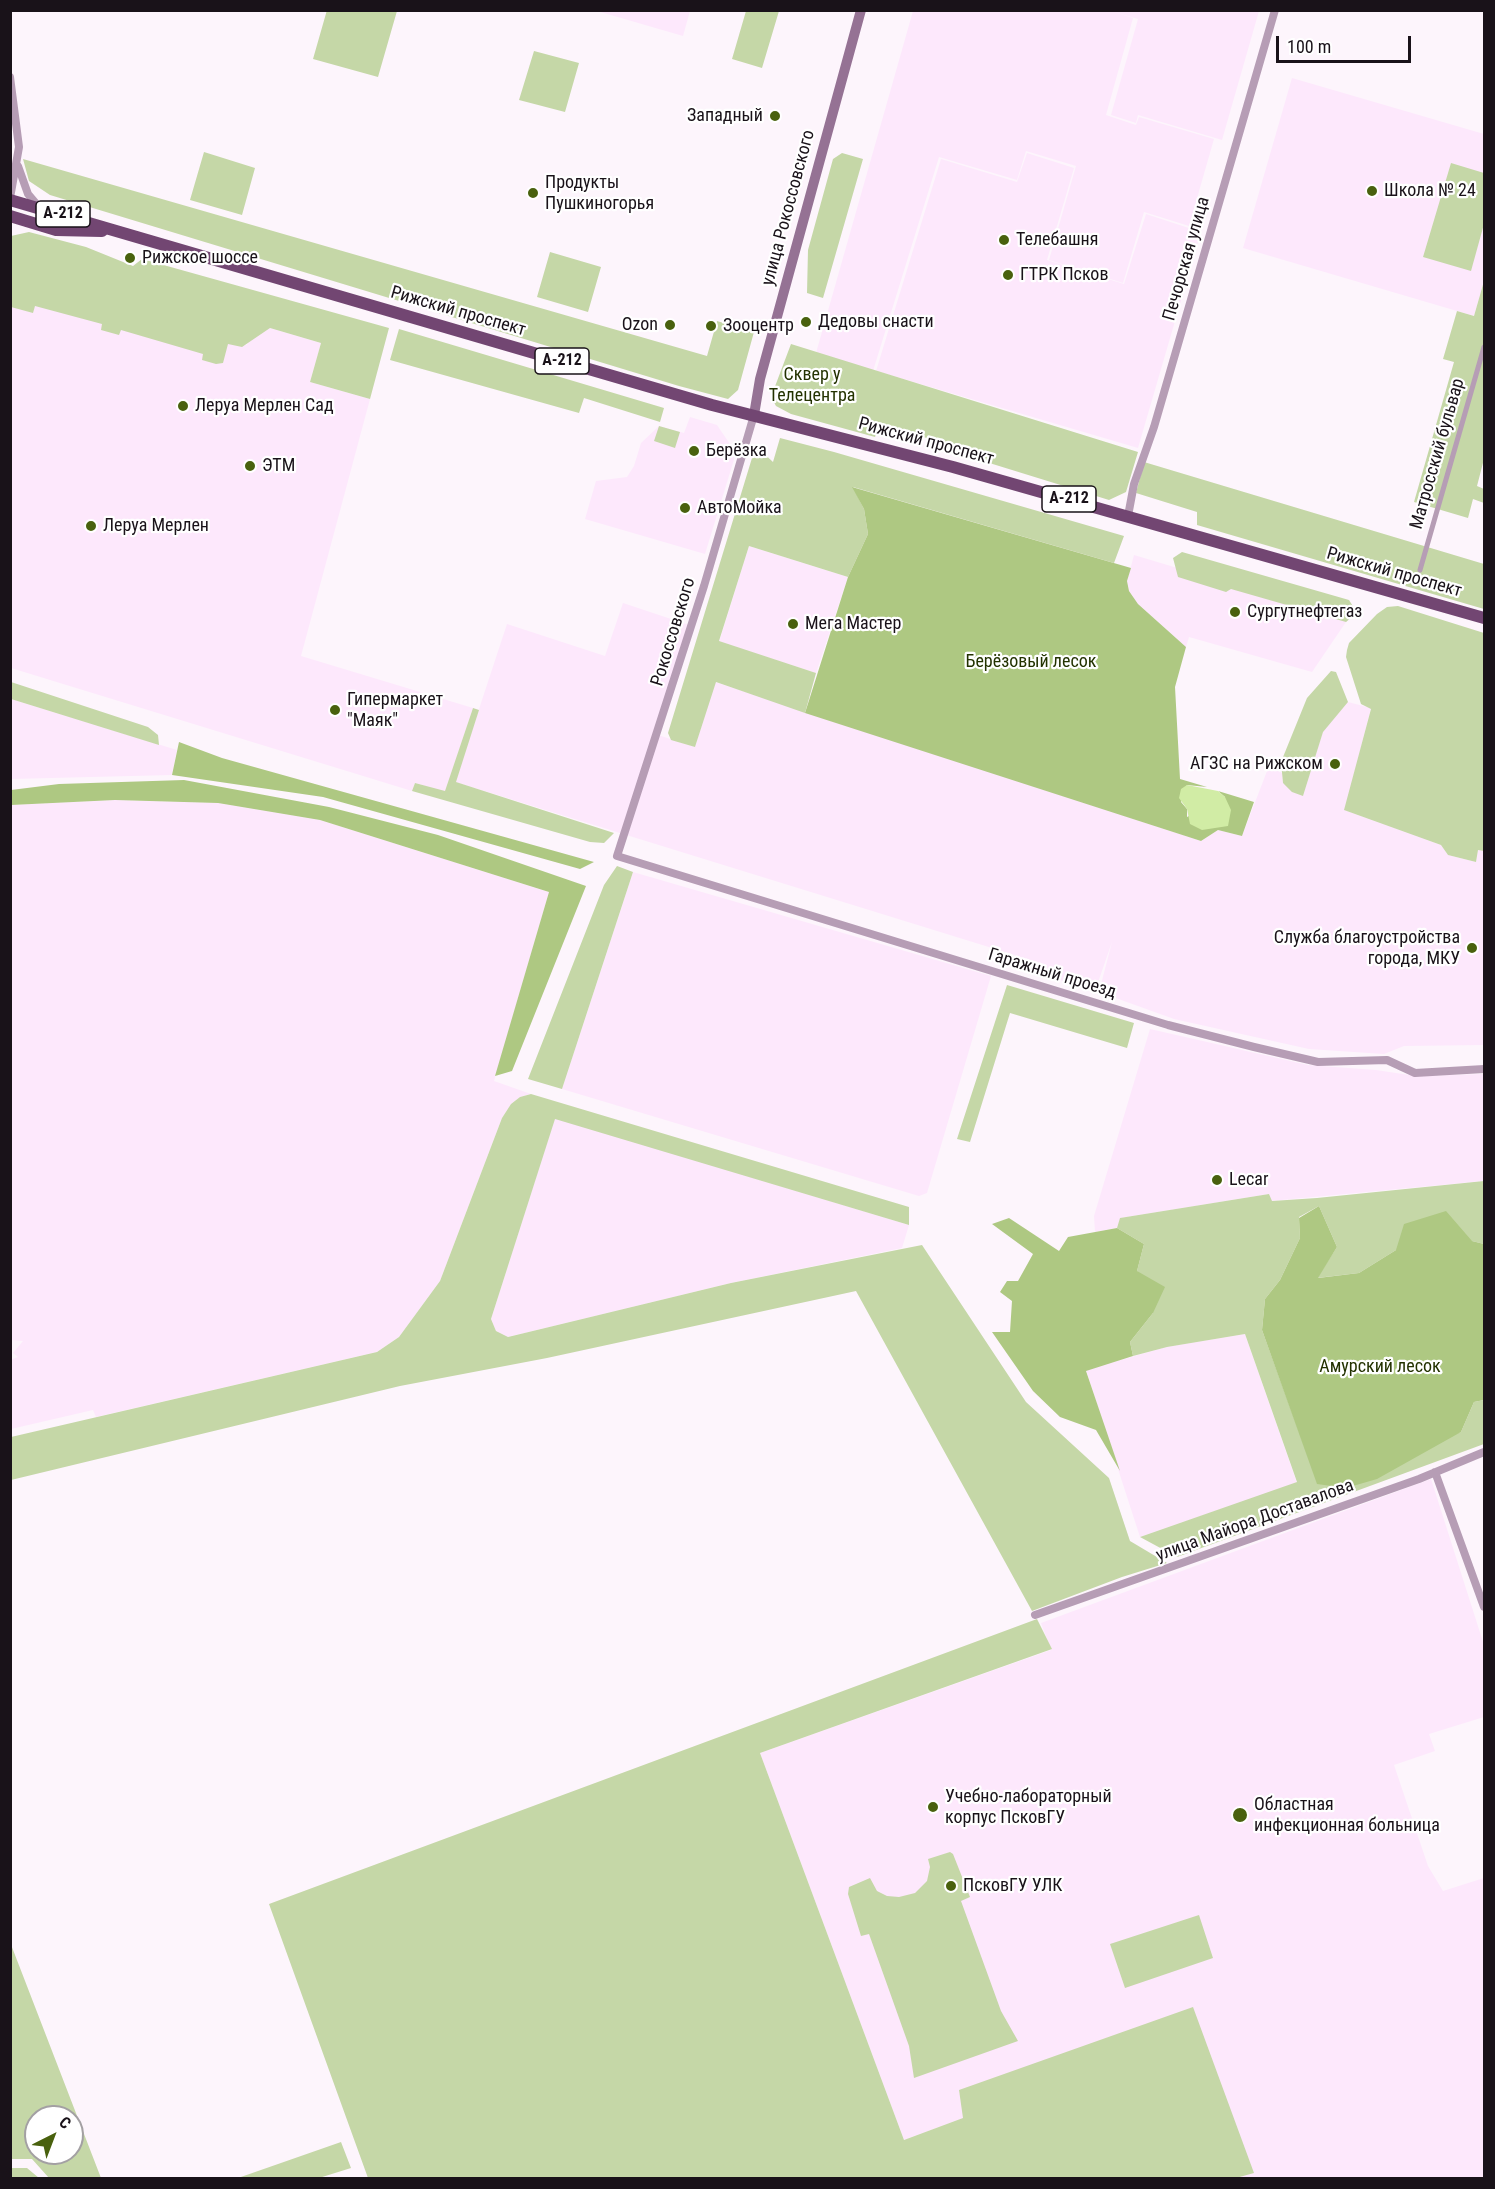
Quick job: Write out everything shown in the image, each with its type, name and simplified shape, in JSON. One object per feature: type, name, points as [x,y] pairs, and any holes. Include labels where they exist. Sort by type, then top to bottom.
[{"type":"highway","name":"Рижский проспект","points":[[10,199],[115,232],[754,415],[1128,516],[1485,618]]},
{"type":"highway","name":"Рижский проспект","points":[[10,216],[56,230],[115,232]]},
{"type":"main road","name":"улица Рокоссовского","points":[[754,415],[760,379],[861,10]]},
{"type":"street","name":"Печорская улица","points":[[1128,516],[1134,484],[1154,427],[1275,10]]},
{"type":"street","points":[[10,77],[17,112],[18,165],[10,199]]},
{"type":"street","points":[[18,165],[28,194],[39,207]]},
{"type":"street","name":"Матросский бульвар","points":[[1420,570],[1485,347]]},
{"type":"street","name":"Рокоссовского","points":[[617,856],[705,586],[754,415]]},
{"type":"street","name":"Гаражный проезд","points":[[617,856],[1168,1025],[1254,1047],[1318,1062],[1387,1060],[1415,1073],[1485,1069]]},
{"type":"street","name":"улица Майора Доставалова","points":[[1035,1616],[1485,1452]]},
{"type":"street","points":[[1435,1472],[1485,1607]]},
{"type":"shaded area","points":[[690,10],[683,36],[597,11]]},
{"type":"shaded area","points":[[1108,10],[1133,18],[1106,115],[1136,125],[1139,117],[1214,139],[1189,226],[1144,212],[1123,283],[1049,260],[1076,166],[1026,151],[1017,180],[939,157],[873,371],[816,353],[913,11]]},
{"type":"shaded area","points":[[1111,11],[1259,11],[1222,140],[1138,115],[1136,123],[1111,115],[1138,19]]},
{"type":"shaded area","name":"Школа № 24","points":[[1292,78],[1484,134],[1484,281],[1474,316],[1243,248]]},
{"type":"shaded area","points":[[1027,153],[1074,168],[1047,260],[1124,284],[1146,214],[1201,232],[1138,448],[876,371],[941,159],[1017,182]]},
{"type":"shaded area","points":[[10,273],[247,345],[253,323],[321,343],[310,382],[370,399],[301,656],[473,708],[445,792],[415,783],[412,791],[11,668]]},
{"type":"shaded area","points":[[690,417],[717,425],[736,453],[705,554],[585,519],[596,481],[627,477],[634,466],[641,443],[659,426],[684,433]]},
{"type":"shaded area","points":[[749,546],[848,577],[816,673],[719,642]]},
{"type":"shaded area","name":"Сургутнефтегаз","points":[[1134,555],[1348,619],[1312,672],[1189,637],[1186,647],[1138,604],[1129,591],[1127,581]]},
{"type":"shaded area","points":[[623,603],[689,625],[655,734],[695,747],[715,682],[1201,841],[1218,830],[1242,836],[1269,766],[1282,773],[1283,783],[1303,796],[1323,731],[1348,702],[1371,708],[1345,810],[1441,845],[1448,855],[1476,862],[1478,850],[1484,851],[1484,1045],[1404,1046],[1384,1054],[1309,1049],[1174,1019],[1099,992],[1112,942],[1095,991],[1044,975],[1047,965],[455,782],[507,624],[605,656]]},
{"type":"shaded area","points":[[11,699],[177,750],[172,775],[11,779]]},
{"type":"shaded area","points":[[1187,785],[1218,791],[1225,797],[1231,810],[1228,826],[1202,830],[1190,824],[1187,809],[1179,798],[1181,789]]},
{"type":"shaded area","points":[[115,800],[218,803],[320,820],[549,892],[494,1081],[531,1094],[520,1097],[511,1104],[502,1118],[440,1281],[399,1337],[377,1352],[96,1417],[93,1410],[11,1429],[10,1360],[18,1357],[13,1353],[23,1341],[12,1340],[10,1334],[11,805]]},
{"type":"shaded area","points":[[633,872],[991,976],[927,1193],[919,1196],[562,1089]]},
{"type":"shaded area","points":[[1150,1029],[1308,1065],[1376,1070],[1416,1076],[1484,1074],[1484,1181],[1271,1201],[1269,1194],[1121,1218],[1117,1228],[1095,1232],[1094,1216]]},
{"type":"shaded area","points":[[555,1118],[909,1225],[902,1248],[731,1283],[508,1337],[496,1331],[491,1319]]},
{"type":"shaded area","points":[[1245,1334],[1297,1483],[1140,1537],[1086,1370],[1166,1347]]},
{"type":"shaded area","points":[[1431,1479],[1484,1645],[1484,1717],[1429,1734],[1435,1751],[1394,1765],[1428,1866],[1443,1891],[1484,1878],[1484,2178],[1237,2178],[1254,2172],[959,2090],[964,2118],[904,2140],[760,1753],[1051,1650],[1041,1623]]},
{"type":"green space","points":[[327,10],[397,11],[378,77],[313,59]]},
{"type":"green space","points":[[746,11],[779,11],[762,68],[732,59]]},
{"type":"green space","points":[[534,51],[579,63],[565,112],[519,100]]},
{"type":"green space","points":[[204,152],[255,168],[242,215],[190,200]]},
{"type":"green space","points":[[842,153],[863,159],[823,298],[807,293],[808,250],[833,159]]},
{"type":"green space","points":[[23,159],[707,356],[717,321],[754,332],[738,390],[728,399],[679,386],[50,195],[29,181]]},
{"type":"green space","points":[[1451,163],[1484,173],[1484,224],[1471,271],[1423,257]]},
{"type":"green space","points":[[29,232],[86,247],[133,266],[142,259],[389,328],[370,399],[310,382],[321,343],[270,328],[242,347],[228,344],[223,363],[216,364],[202,360],[203,354],[121,330],[119,335],[101,330],[102,324],[35,306],[33,313],[11,307],[11,236]]},
{"type":"green space","points":[[550,252],[601,267],[588,312],[537,297]]},
{"type":"green space","points":[[1484,281],[1484,459],[1477,486],[1484,489],[1484,503],[1473,499],[1468,518],[1414,502],[1454,362],[1443,359],[1457,311],[1474,316]]},
{"type":"green space","points":[[399,329],[664,408],[660,422],[584,398],[579,413],[390,360]]},
{"type":"green space","name":"Сквер у Телецентра","points":[[791,344],[1138,452],[1126,492],[1109,500],[970,457],[950,445],[880,424],[875,437],[791,414],[776,406],[771,397]]},
{"type":"green space","points":[[659,426],[680,432],[675,448],[654,441]]},
{"type":"green space","points":[[780,438],[1124,536],[1114,563],[853,487],[864,509],[868,534],[848,577],[749,546],[719,641],[816,673],[805,713],[716,682],[695,747],[671,740],[668,733],[752,458],[757,447],[773,462]]},
{"type":"green space","points":[[1144,462],[1484,564],[1484,609],[1197,525],[1197,512],[1136,493]]},
{"type":"green space","name":"Берёзовый лесок","points":[[852,487],[1131,568],[1127,581],[1129,591],[1138,604],[1186,647],[1175,687],[1180,779],[1207,787],[1187,785],[1181,802],[1187,809],[1187,817],[1225,797],[1218,791],[1254,802],[1242,836],[1218,830],[1201,841],[805,713],[848,577],[868,534],[864,509]]},
{"type":"green space","points":[[1182,552],[1349,600],[1354,608],[1352,617],[1346,622],[1231,589],[1226,592],[1178,577],[1173,558]]},
{"type":"green space","points":[[1398,606],[1484,633],[1484,851],[1478,850],[1476,862],[1448,855],[1441,845],[1344,810],[1371,709],[1361,704],[1346,657],[1347,650],[1349,643],[1377,614],[1387,607]]},
{"type":"green space","points":[[1331,671],[1336,672],[1348,702],[1323,732],[1303,796],[1292,792],[1283,783],[1281,762],[1307,698]]},
{"type":"green space","points":[[11,682],[148,727],[158,735],[159,745],[11,699]]},
{"type":"green space","points":[[473,708],[479,710],[456,782],[614,833],[604,843],[590,842],[412,791],[415,783],[445,791]]},
{"type":"green space","points":[[179,742],[222,758],[594,862],[580,869],[323,797],[172,775]]},
{"type":"green space","points":[[184,780],[329,807],[438,835],[586,886],[512,1071],[495,1076],[549,892],[320,820],[218,803],[115,800],[11,805],[11,790],[59,784]]},
{"type":"green space","points":[[617,866],[633,872],[562,1089],[528,1079],[604,885]]},
{"type":"green space","points":[[1007,985],[1134,1023],[1127,1048],[1010,1013],[970,1142],[957,1139]]},
{"type":"green space","points":[[531,1094],[909,1207],[909,1225],[555,1119],[491,1319],[496,1331],[508,1337],[731,1283],[922,1245],[1026,1402],[1109,1478],[1130,1541],[1167,1563],[1122,1577],[1032,1611],[856,1291],[547,1358],[400,1386],[11,1480],[11,1437],[377,1352],[399,1337],[440,1281],[502,1118],[511,1104],[520,1097]]},
{"type":"green space","points":[[1484,1181],[1484,1244],[1472,1241],[1396,1250],[1359,1273],[1317,1278],[1337,1247],[1319,1206],[1299,1217],[1300,1238],[1280,1280],[1265,1299],[1262,1330],[1318,1484],[1461,1432],[1474,1402],[1484,1400],[1484,1444],[1177,1557],[1140,1537],[1297,1482],[1245,1334],[1167,1347],[1133,1356],[1130,1342],[1153,1313],[1137,1271],[1144,1244],[1117,1228],[1120,1218],[1269,1194],[1272,1201]]},
{"type":"green space","name":"Амурский лесок","points":[[1319,1206],[1337,1247],[1318,1278],[1359,1273],[1396,1250],[1404,1224],[1446,1211],[1472,1241],[1484,1244],[1484,1400],[1474,1402],[1461,1432],[1377,1479],[1346,1488],[1317,1484],[1262,1330],[1265,1299],[1280,1280],[1300,1238],[1299,1218]]},
{"type":"green space","points":[[1009,1218],[1059,1251],[1068,1237],[1117,1228],[1144,1244],[1137,1271],[1165,1287],[1153,1313],[1130,1342],[1133,1356],[1086,1371],[1120,1471],[1096,1430],[1060,1417],[1033,1391],[992,1332],[1010,1332],[1012,1301],[1000,1292],[1007,1281],[1018,1281],[1033,1254],[992,1224]]},
{"type":"green space","points":[[1037,1619],[1052,1649],[760,1753],[904,2140],[963,2118],[959,2090],[1193,2007],[1254,2173],[1236,2178],[368,2178],[269,1904]]},
{"type":"green space","points":[[950,1852],[953,1854],[970,1897],[961,1901],[1001,2011],[1018,2041],[914,2078],[909,2046],[869,1934],[861,1936],[848,1894],[849,1887],[870,1878],[877,1891],[887,1896],[899,1897],[915,1893],[927,1881],[930,1867],[928,1859]]},
{"type":"green space","points":[[1199,1915],[1213,1958],[1125,1988],[1110,1944]]},
{"type":"green space","points":[[10,1942],[73,2105],[24,2105],[24,2159],[11,2159]]},
{"type":"green space","points":[[84,2134],[101,2178],[49,2178],[37,2165],[84,2165]]},
{"type":"green space","points":[[341,2142],[351,2168],[319,2178],[238,2178]]},
{"type":"green space","points":[[11,2168],[27,2168],[39,2178],[11,2178]]},
{"type":"place","name":"Западный","points":[[775,116]]},
{"type":"place","name":"Школа № 24","points":[[1372,191]]},
{"type":"place","name":"Продукты Пушкиногорья","points":[[533,193]]},
{"type":"place","name":"Телебашня","points":[[1004,240]]},
{"type":"place","name":"Рижское шоссе","points":[[130,258]]},
{"type":"place","name":"ГТРК Псков","points":[[1008,275]]},
{"type":"place","name":"Дедовы снасти","points":[[806,322]]},
{"type":"place","name":"Ozon","points":[[670,325]]},
{"type":"place","name":"Зооцентр","points":[[711,326]]},
{"type":"place","name":"Леруа Мерлен Сад","points":[[183,406]]},
{"type":"place","name":"Берёзка","points":[[694,451]]},
{"type":"place","name":"ЭТМ","points":[[250,466]]},
{"type":"place","name":"АвтоМойка","points":[[685,508]]},
{"type":"place","name":"Леруа Мерлен","points":[[91,526]]},
{"type":"place","name":"Сургутнефтегаз","points":[[1235,612]]},
{"type":"place","name":"Мега Мастер","points":[[793,624]]},
{"type":"place","name":"Гипермаркет \"Маяк\"","points":[[335,710]]},
{"type":"place","name":"АГЗС на Рижском","points":[[1335,764]]},
{"type":"place","name":"Служба благоустройства города, МКУ","points":[[1472,948]]},
{"type":"place","name":"Lecar","points":[[1217,1180]]},
{"type":"place","name":"Учебно-лабораторный корпус ПсковГУ","points":[[933,1807]]},
{"type":"place","name":"Областная инфекционная больница","points":[[1240,1815]]},
{"type":"place","name":"ПсковГУ УЛК","points":[[951,1886]]}]
